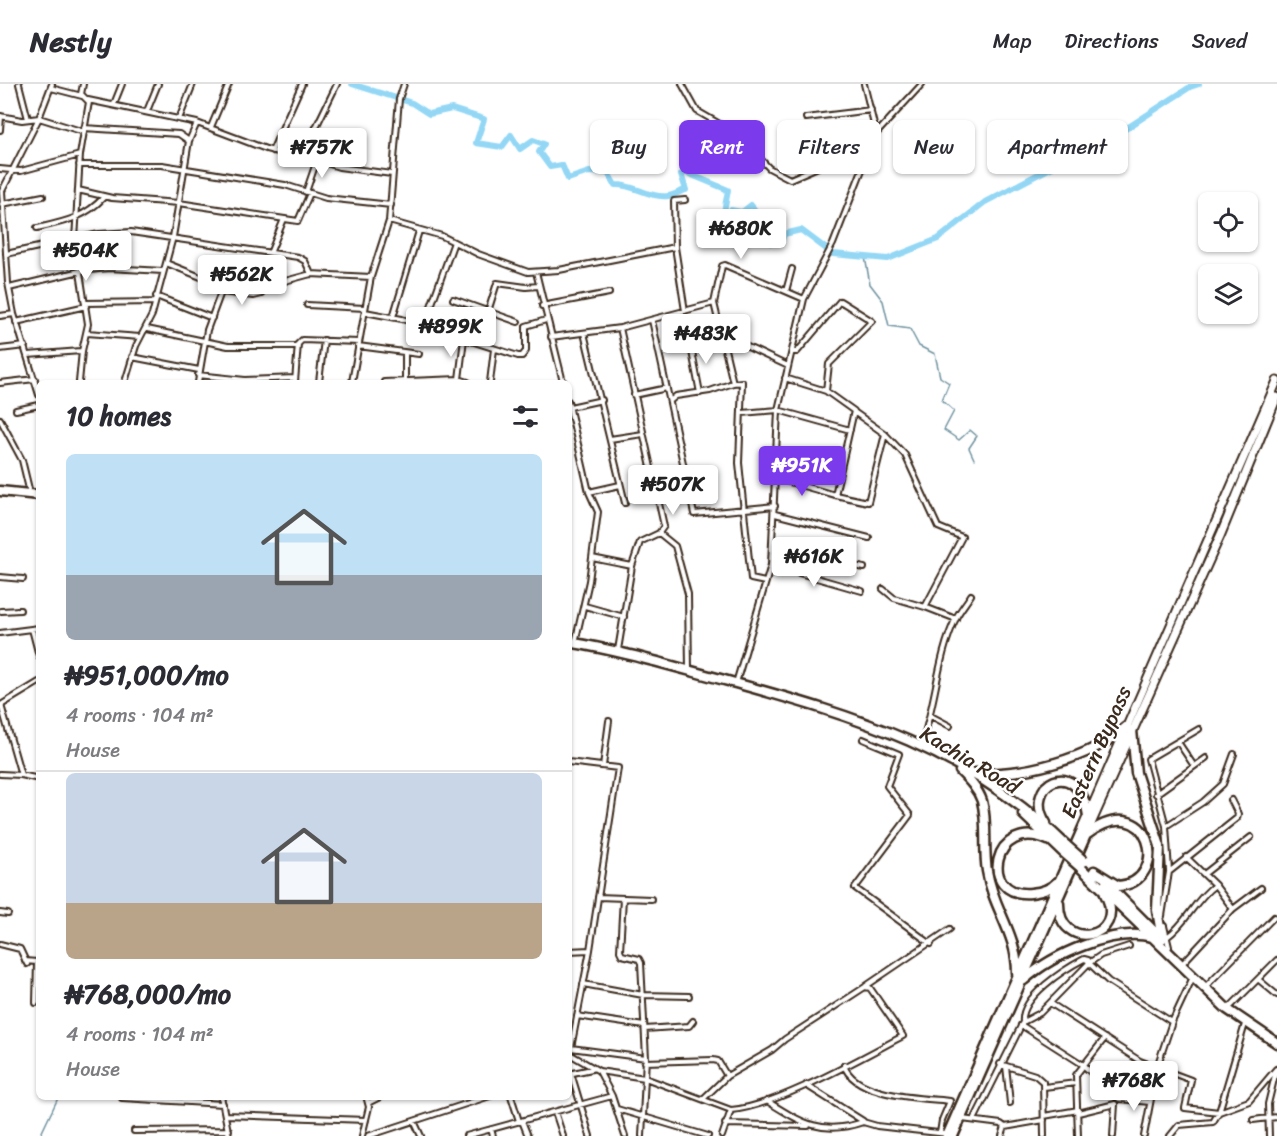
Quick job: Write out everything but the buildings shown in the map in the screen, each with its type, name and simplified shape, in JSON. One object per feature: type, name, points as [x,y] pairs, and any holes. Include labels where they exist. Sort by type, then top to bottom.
[{"type":"highway","points":[[0,489],[34,490]]},
{"type":"highway","points":[[0,489],[36,495]]},
{"type":"highway","name":"Kachia Road","points":[[572,644],[617,652],[689,671],[862,724],[974,773],[1052,831],[1101,888],[1180,961],[1227,1009],[1245,1024],[1277,1043]]},
{"type":"highway","name":"Kachia Road","points":[[572,644],[848,715],[921,745],[959,768],[1016,808],[1054,842],[1066,849]]},
{"type":"highway","points":[[974,773],[1013,772],[1091,751],[1129,728],[1136,773],[1160,846],[1157,910],[1169,947],[1180,961]]},
{"type":"highway","points":[[959,768],[971,782],[981,800],[986,870],[997,906],[1016,948],[1019,981],[1064,953],[1128,934],[1152,937]]},
{"type":"highway","points":[[1052,831],[1040,812],[1039,801],[1042,792],[1056,781],[1068,781],[1077,785],[1084,793],[1089,816]]},
{"type":"highway","name":"Eastern Bypass","points":[[947,1135],[961,1118],[1019,981],[1057,883],[1089,816]]},
{"type":"highway","points":[[1082,864],[1118,886],[1130,883],[1144,870],[1149,857],[1149,843],[1139,827],[1120,820],[1107,822],[1086,835]]},
{"type":"highway","name":"Eastern Bypass","points":[[947,1135],[1059,899],[1086,835]]},
{"type":"highway","points":[[1054,842],[1037,836],[1012,840],[1003,848],[997,865],[1003,882],[1020,892],[1047,889],[1057,883]]},
{"type":"highway","points":[[1094,872],[1165,938]]},
{"type":"highway","points":[[1059,899],[1061,916],[1068,927],[1078,934],[1092,935],[1104,928],[1109,916],[1109,901],[1101,888]]},
{"type":"main road","name":"Eastern Bypass","points":[[1086,835],[1129,728],[1277,381]]},
{"type":"main road","name":"Eastern Bypass","points":[[1089,816],[1221,534],[1277,397]]},
{"type":"street","points":[[19,84],[28,119]]},
{"type":"street","points":[[82,96],[83,84]]},
{"type":"street","points":[[114,104],[122,84]]},
{"type":"street","points":[[147,111],[158,84]]},
{"type":"street","points":[[178,119],[194,84]]},
{"type":"street","points":[[211,127],[229,84]]},
{"type":"street","points":[[272,151],[302,84]]},
{"type":"street","points":[[302,156],[337,84]]},
{"type":"street","points":[[352,380],[371,277],[389,221],[399,99],[404,84]]},
{"type":"street","points":[[682,84],[697,111],[737,134],[769,168],[777,172]]},
{"type":"street","points":[[864,84],[873,120]]},
{"type":"street","points":[[881,129],[922,84]]},
{"type":"street","points":[[36,382],[16,322],[8,283],[2,191],[39,118],[51,86],[88,100],[147,111],[211,127],[272,151],[302,156],[339,167],[392,174]]},
{"type":"street","points":[[79,380],[82,351],[87,333],[86,304],[75,240],[80,155],[88,100]]},
{"type":"street","points":[[806,118],[871,110]]},
{"type":"street","points":[[0,130],[0,116],[39,118],[84,130],[179,134],[189,141]]},
{"type":"street","points":[[126,380],[132,357],[147,329],[156,299],[173,237],[189,141],[197,123]]},
{"type":"street","points":[[0,169],[11,170],[41,166],[80,155]]},
{"type":"street","points":[[78,190],[104,196],[178,202],[300,220],[317,160]]},
{"type":"street","points":[[80,165],[162,165],[285,185],[344,201],[391,205]]},
{"type":"street","points":[[780,174],[790,179],[803,174]]},
{"type":"street","points":[[736,684],[771,565],[778,410],[804,298],[830,251],[861,174]]},
{"type":"street","points":[[2,204],[43,196]]},
{"type":"street","points":[[37,228],[76,218],[88,212],[104,196]]},
{"type":"street","points":[[685,200],[674,201],[675,247],[685,311]]},
{"type":"street","points":[[271,251],[284,219]]},
{"type":"street","points":[[389,221],[442,236],[499,262],[536,272],[675,247]]},
{"type":"street","points":[[393,317],[419,231]]},
{"type":"street","points":[[6,254],[115,232],[173,237],[271,251],[302,258],[311,274]]},
{"type":"street","points":[[424,326],[454,242]]},
{"type":"street","points":[[166,263],[223,286]]},
{"type":"street","points":[[198,380],[205,341],[231,265],[273,273],[285,281],[311,274],[371,277]]},
{"type":"street","points":[[733,383],[714,303],[724,265],[804,298]]},
{"type":"street","points":[[9,288],[80,271],[109,268],[163,271]]},
{"type":"street","points":[[786,291],[792,269]]},
{"type":"street","points":[[536,272],[542,306],[562,380]]},
{"type":"street","points":[[0,284],[8,283]]},
{"type":"street","points":[[478,343],[497,283],[526,287],[538,286]]},
{"type":"street","points":[[222,292],[254,296],[261,294]]},
{"type":"street","points":[[542,306],[609,293]]},
{"type":"street","points":[[16,322],[86,304],[156,299],[212,318]]},
{"type":"street","points":[[453,299],[518,322]]},
{"type":"street","points":[[792,352],[797,352],[840,301],[872,321],[829,364],[826,391]]},
{"type":"street","points":[[551,337],[620,328],[714,303]]},
{"type":"street","points":[[307,305],[365,310],[522,356],[526,351],[526,326],[546,320]]},
{"type":"street","points":[[0,316],[14,314]]},
{"type":"street","points":[[652,320],[694,514],[775,506]]},
{"type":"street","points":[[617,652],[632,566],[641,540],[659,533],[664,526],[620,328]]},
{"type":"street","points":[[147,329],[241,347],[298,344],[302,340],[324,340],[419,354]]},
{"type":"street","points":[[87,333],[141,337]]},
{"type":"street","points":[[584,333],[625,503]]},
{"type":"street","points":[[721,335],[788,366]]},
{"type":"street","points":[[441,380],[459,379],[464,339]]},
{"type":"street","points":[[319,380],[324,340]]},
{"type":"street","points":[[690,341],[700,393]]},
{"type":"street","points":[[132,357],[199,373],[245,380],[295,380],[298,344]]},
{"type":"street","points":[[0,349],[25,346]]},
{"type":"street","points":[[490,380],[494,349]]},
{"type":"street","points":[[28,355],[82,351]]},
{"type":"street","points":[[405,353],[405,380]]},
{"type":"street","points":[[785,378],[826,391],[885,434],[905,455],[938,527],[962,537],[925,607]]},
{"type":"street","points":[[0,383],[35,379]]},
{"type":"street","points":[[670,400],[676,396],[700,393],[741,382],[739,464],[751,579],[765,582]]},
{"type":"street","points":[[634,395],[668,390],[676,396]]},
{"type":"street","points":[[572,406],[602,400]]},
{"type":"street","points":[[16,410],[36,406]]},
{"type":"street","points":[[742,413],[778,410],[850,430]]},
{"type":"street","points":[[835,495],[854,411]]},
{"type":"street","points":[[572,415],[589,492],[592,502],[599,509],[585,606],[572,641]]},
{"type":"street","points":[[0,419],[22,460],[34,490]]},
{"type":"street","points":[[775,478],[868,502],[885,434]]},
{"type":"street","points":[[610,439],[643,435]]},
{"type":"street","points":[[653,480],[686,474]]},
{"type":"street","points":[[589,492],[620,485]]},
{"type":"street","points":[[775,514],[870,538]]},
{"type":"street","points":[[659,533],[675,546],[689,600],[689,671]]},
{"type":"street","points":[[772,548],[864,568]]},
{"type":"street","points":[[592,558],[632,566]]},
{"type":"street","points":[[771,565],[862,591]]},
{"type":"street","points":[[0,577],[23,579]]},
{"type":"street","points":[[883,589],[894,598],[956,619]]},
{"type":"street","points":[[921,745],[931,716],[956,619],[971,595]]},
{"type":"street","points":[[585,606],[624,617]]},
{"type":"street","points":[[0,619],[0,610],[20,610]]},
{"type":"street","points":[[0,633],[36,628]]},
{"type":"street","points":[[32,629],[36,644]]},
{"type":"street","points":[[21,775],[1,705],[36,684]]},
{"type":"street","points":[[931,716],[950,726]]},
{"type":"street","points":[[603,766],[609,721]]},
{"type":"street","points":[[1199,729],[1148,759],[1166,826],[1169,872],[1162,913],[1165,938],[1175,931],[1195,902],[1215,885]]},
{"type":"street","points":[[863,739],[899,754],[887,786],[910,815],[855,888],[931,944]]},
{"type":"street","points":[[1178,742],[1194,766]]},
{"type":"street","points":[[1166,826],[1203,802],[1223,784],[1234,754]]},
{"type":"street","points":[[1156,794],[1206,758]]},
{"type":"street","points":[[572,762],[618,768],[590,950],[572,1041]]},
{"type":"street","points":[[0,774],[36,778]]},
{"type":"street","points":[[1169,872],[1237,818],[1239,814],[1231,800]]},
{"type":"street","points":[[1204,874],[1251,837]]},
{"type":"street","points":[[1186,857],[1215,885],[1233,909]]},
{"type":"street","points":[[1180,961],[1233,909],[1261,888]]},
{"type":"street","points":[[598,897],[651,899]]},
{"type":"street","points":[[623,898],[620,951],[622,955],[639,959],[641,963],[645,1060],[642,1136]]},
{"type":"street","points":[[0,913],[8,914]]},
{"type":"street","points":[[1204,987],[1274,918]]},
{"type":"street","points":[[704,1098],[727,1076],[772,1050],[950,929]]},
{"type":"street","points":[[0,944],[20,949],[26,962],[36,962]]},
{"type":"street","points":[[1022,1023],[1034,1017],[1050,1003],[1089,963],[1101,955],[1129,946]]},
{"type":"street","points":[[572,951],[590,950]]},
{"type":"street","points":[[974,1120],[1022,1023],[1024,1009],[1058,974],[1084,959],[1108,981],[1172,1022]]},
{"type":"street","points":[[1227,1009],[1277,960]]},
{"type":"street","points":[[1144,1136],[1157,1067],[1172,1022],[1194,977]]},
{"type":"street","points":[[1259,980],[1277,994]]},
{"type":"street","points":[[583,984],[643,995],[689,996]]},
{"type":"street","points":[[572,1052],[599,1071],[645,1078],[704,1098],[730,1110],[744,1109],[805,1085],[903,1036],[870,988],[865,987]]},
{"type":"street","points":[[1050,1003],[1140,1061],[1191,1080],[1185,1108],[1219,1112],[1249,1101],[1277,1068]]},
{"type":"street","points":[[577,1016],[644,1028],[689,1026],[693,1022]]},
{"type":"street","points":[[1022,1023],[1082,1064],[1119,1099],[1151,1102]]},
{"type":"street","points":[[1170,1136],[1179,1125],[1213,1122],[1219,1112],[1245,1024]]},
{"type":"street","points":[[1078,1136],[1076,1075],[1082,1064],[1105,1038]]},
{"type":"street","points":[[572,1051],[645,1060],[713,1060],[718,1061],[727,1076]]},
{"type":"street","points":[[1000,1064],[1040,1078],[1044,1087],[1044,1136]]},
{"type":"street","points":[[805,1085],[863,1122],[877,1126],[947,1135],[942,1120],[950,1101],[883,1093],[857,1080],[846,1071],[844,1065]]},
{"type":"street","points":[[1006,1066],[1010,1103]]},
{"type":"street","points":[[572,1073],[593,1068]]},
{"type":"street","points":[[1269,1136],[1270,1092],[1277,1068]]},
{"type":"street","points":[[599,1071],[612,1096],[625,1136]]},
{"type":"street","points":[[572,1080],[590,1136]]},
{"type":"street","points":[[1044,1087],[1076,1083]]},
{"type":"street","points":[[466,1136],[612,1096]]},
{"type":"street","points":[[1113,1136],[1115,1104],[1119,1099]]},
{"type":"street","points":[[156,1100],[223,1104]]},
{"type":"street","points":[[222,1100],[229,1136]]},
{"type":"street","points":[[362,1136],[367,1100]]},
{"type":"street","points":[[368,1103],[374,1100]]},
{"type":"street","points":[[368,1136],[478,1100]]},
{"type":"street","points":[[512,1100],[528,1136]]},
{"type":"street","points":[[767,1100],[808,1126]]},
{"type":"street","points":[[961,1118],[1001,1124],[1005,1127],[1115,1104]]},
{"type":"street","points":[[617,1109],[644,1115],[708,1136]]},
{"type":"street","points":[[722,1136],[730,1110]]},
{"type":"street","points":[[555,1112],[563,1136]]},
{"type":"street","points":[[225,1115],[366,1120]]},
{"type":"street","points":[[1252,1120],[1277,1117]]},
{"type":"street","points":[[414,1121],[421,1136]]},
{"type":"street","points":[[725,1124],[822,1128],[853,1127],[863,1122]]},
{"type":"street","points":[[1002,1136],[1005,1127]]},
{"type":"street","points":[[820,1136],[822,1128]]},
{"type":"street","points":[[491,1129],[493,1136]]},
{"type":"street","points":[[134,1131],[229,1130]]},
{"type":"waterway","points":[[352,84],[412,103],[429,114],[452,109],[484,119],[476,143],[502,147],[511,135],[520,149],[533,140],[544,144],[539,152],[550,167],[562,165],[568,179],[589,172],[608,173],[615,185],[654,195],[668,196],[686,190],[681,174],[687,173],[728,190],[723,218],[731,210],[742,212],[751,205],[760,220],[761,228],[758,236],[771,243],[781,243],[784,234],[801,230],[833,254],[888,259],[938,239],[985,202],[1127,128],[1190,87],[1199,84]]},
{"type":"waterway","points":[[865,257],[870,284],[883,301],[889,326],[910,329],[919,346],[935,354],[940,377],[949,383],[942,400],[954,411],[944,430],[959,440],[970,430],[977,436],[969,448],[974,459]]},
{"type":"waterway","points":[[40,1136],[57,1100]]}]
